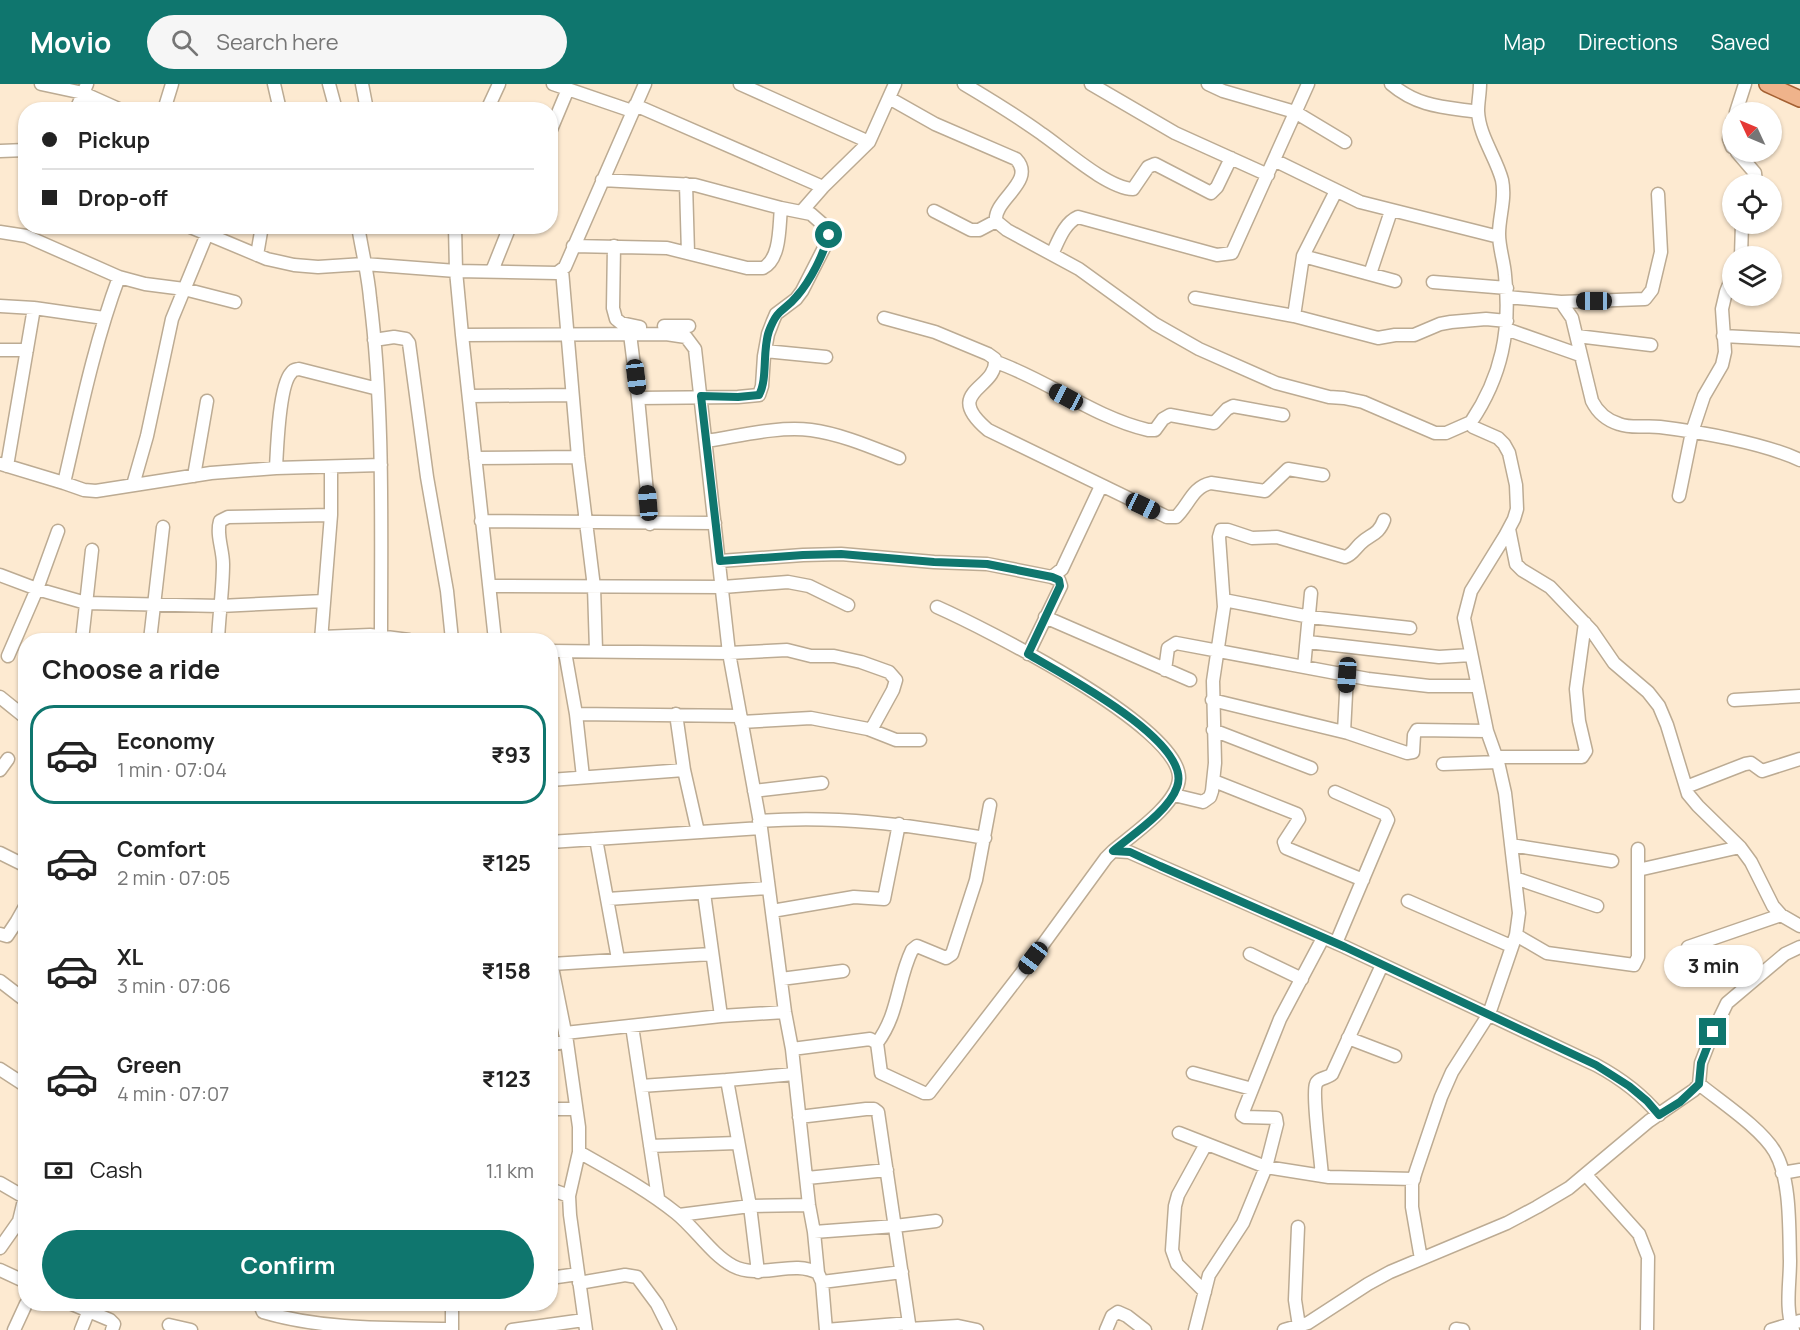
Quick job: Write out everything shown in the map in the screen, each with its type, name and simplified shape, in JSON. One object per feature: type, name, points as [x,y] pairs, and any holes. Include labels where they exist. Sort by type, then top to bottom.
[{"type":"main road","points":[[1767,84],[1800,99]]},
{"type":"street","points":[[41,84],[85,89],[107,102]]},
{"type":"street","points":[[166,102],[172,84]]},
{"type":"street","points":[[274,84],[278,102]]},
{"type":"street","points":[[329,84],[334,102]]},
{"type":"street","points":[[362,84],[365,102]]},
{"type":"street","points":[[491,102],[499,84]]},
{"type":"street","points":[[553,84],[634,108],[823,187]]},
{"type":"street","points":[[597,650],[594,587],[578,457],[562,270],[645,84]]},
{"type":"street","points":[[740,84],[869,142]]},
{"type":"street","points":[[802,212],[823,187],[869,142],[895,84]]},
{"type":"street","points":[[964,84],[1044,134],[1098,174],[1127,188],[1133,189],[1148,167],[1155,164],[1211,193],[1217,187],[1231,158]]},
{"type":"street","points":[[1091,84],[1167,128],[1268,175]]},
{"type":"street","points":[[1208,84],[1223,91],[1295,112],[1345,142]]},
{"type":"street","points":[[1052,254],[1065,229],[1074,219],[1078,218],[1217,255],[1229,255],[1235,249],[1308,84]]},
{"type":"street","points":[[1391,84],[1412,99],[1431,106],[1478,112]]},
{"type":"street","points":[[996,221],[1007,230],[1079,269],[1155,324],[1199,349],[1276,383],[1329,397],[1364,402],[1435,433],[1446,433],[1471,422],[1492,385],[1500,364],[1506,325],[1507,292],[1499,237],[1503,204],[1502,181],[1483,134],[1478,112],[1480,84]]},
{"type":"street","points":[[1739,102],[1744,84]]},
{"type":"street","points":[[558,113],[568,89]]},
{"type":"street","points":[[889,98],[935,124],[1008,155],[1019,162],[1020,177],[1016,188],[996,213],[996,221]]},
{"type":"street","points":[[0,151],[18,150]]},
{"type":"street","points":[[1274,160],[1360,202],[1499,237]]},
{"type":"street","points":[[1746,162],[1755,174]]},
{"type":"street","points":[[602,180],[686,184],[714,189],[802,212],[818,219],[827,228],[829,235],[802,291],[776,314],[768,334],[759,395],[638,398]]},
{"type":"street","points":[[686,184],[688,254]]},
{"type":"street","points":[[1294,316],[1303,255],[1336,191]]},
{"type":"street","points":[[1433,282],[1561,302],[1645,299],[1650,295],[1661,252],[1658,194]]},
{"type":"street","points":[[573,246],[667,248],[747,268],[763,268],[772,261],[781,208]]},
{"type":"street","points":[[934,211],[971,230],[979,230],[996,221]]},
{"type":"street","points":[[1370,274],[1391,211]]},
{"type":"street","points":[[0,232],[26,236],[119,277],[145,284],[184,289],[236,302]]},
{"type":"street","points":[[134,485],[147,436],[167,340],[184,289],[207,234],[273,261],[318,267],[364,264],[456,271],[553,274],[562,270]]},
{"type":"street","points":[[257,255],[261,234]]},
{"type":"street","points":[[359,234],[369,283],[378,389],[381,465],[381,633]]},
{"type":"street","points":[[455,234],[462,335],[494,633]]},
{"type":"street","points":[[492,271],[507,234]]},
{"type":"street","points":[[614,246],[613,308],[616,319],[627,326],[689,326]]},
{"type":"street","points":[[1303,255],[1395,281]]},
{"type":"street","points":[[64,483],[104,318],[119,277]]},
{"type":"street","points":[[1196,298],[1294,316],[1378,339],[1414,334],[1451,322],[1486,319],[1580,355]]},
{"type":"street","points":[[1561,302],[1572,318],[1592,401],[1595,408],[1605,418],[1626,427],[1659,426],[1692,432],[1758,447],[1800,460]]},
{"type":"street","points":[[0,306],[34,308],[104,318]]},
{"type":"street","points":[[1679,496],[1692,432],[1704,396],[1722,365],[1725,352],[1723,306]]},
{"type":"street","points":[[34,308],[4,465],[96,491],[194,476],[276,468],[381,465]]},
{"type":"street","points":[[884,318],[935,332],[993,356],[996,362],[1085,406],[1148,430],[1155,430],[1161,421],[1170,416],[1214,423],[1233,406],[1283,415]]},
{"type":"street","points":[[462,335],[630,334],[681,335],[690,339],[695,349],[701,396],[729,653],[760,824],[792,1049],[809,1205],[826,1330],[958,1326],[977,1330]]},
{"type":"street","points":[[630,334],[650,524]]},
{"type":"street","points":[[374,340],[402,336],[409,343],[427,477],[447,591],[451,633]]},
{"type":"street","points":[[1577,336],[1651,345]]},
{"type":"street","points":[[1724,336],[1800,340]]},
{"type":"street","points":[[0,350],[27,350]]},
{"type":"street","points":[[765,351],[826,357]]},
{"type":"street","points":[[996,362],[993,370],[971,397],[969,410],[975,420],[995,435],[1172,518],[1181,513],[1193,494],[1205,484],[1212,483],[1265,491],[1288,469],[1323,476]]},
{"type":"street","points":[[276,468],[281,410],[287,379],[292,372],[299,369],[378,389]]},
{"type":"street","points":[[470,396],[572,395]]},
{"type":"street","points":[[194,476],[207,401]]},
{"type":"street","points":[[1421,1259],[1412,1207],[1414,1179],[1441,1097],[1452,1072],[1489,1014],[1514,940],[1519,913],[1504,793],[1497,760],[1487,731],[1464,618],[1466,604],[1475,583],[1509,529],[1516,509],[1517,496],[1509,453],[1504,444],[1498,438],[1473,427],[1471,422]]},
{"type":"street","points":[[706,441],[786,430],[810,430],[856,441],[899,458]]},
{"type":"street","points":[[475,458],[578,457]]},
{"type":"street","points":[[321,633],[331,514],[332,468]]},
{"type":"street","points":[[1052,577],[1062,569],[1101,486]]},
{"type":"street","points":[[218,633],[223,568],[218,533],[220,521],[228,518],[331,514]]},
{"type":"street","points":[[1174,795],[1203,802],[1209,797],[1214,781],[1212,700],[1224,600],[1219,537],[1221,530],[1252,537],[1277,537],[1345,557],[1376,534],[1384,520]]},
{"type":"street","points":[[481,521],[587,524],[715,523]]},
{"type":"street","points":[[151,633],[163,527]]},
{"type":"street","points":[[1509,529],[1516,564],[1550,587],[1585,623],[1614,663],[1659,706],[1686,787],[1698,806],[1740,848],[1756,871],[1773,906],[1781,915],[1800,926]]},
{"type":"street","points":[[8,656],[37,589],[58,531]]},
{"type":"street","points":[[83,633],[92,550]]},
{"type":"street","points":[[720,561],[841,554],[987,564],[1052,577],[1059,580],[1060,586],[1028,654]]},
{"type":"street","points":[[0,575],[37,589],[86,603],[220,606],[324,601]]},
{"type":"street","points":[[490,586],[723,587],[788,582],[809,586],[848,605]]},
{"type":"street","points":[[1304,667],[1311,593]]},
{"type":"street","points":[[1224,600],[1310,617],[1410,628]]},
{"type":"street","points":[[937,607],[972,623],[1116,706],[1154,737],[1175,762],[1179,772],[1174,795],[1164,807],[1106,858],[930,1093],[924,1093],[884,1076],[879,1069],[876,1043],[884,1034],[893,1015],[912,950],[917,946],[946,958],[952,954],[976,880],[990,805]]},
{"type":"street","points":[[1045,617],[1190,680]]},
{"type":"street","points":[[1443,764],[1578,757],[1584,754],[1586,751],[1579,721],[1576,688],[1585,623]]},
{"type":"street","points":[[1308,642],[1439,657],[1471,655]]},
{"type":"street","points":[[1165,670],[1168,648],[1176,643],[1347,675],[1429,686],[1478,686]]},
{"type":"street","points":[[558,652],[597,650],[729,653],[787,650],[812,656],[841,657],[889,672],[894,676],[896,683],[871,730]]},
{"type":"street","points":[[565,652],[576,714],[583,777]]},
{"type":"street","points":[[1344,732],[1347,675]]},
{"type":"street","points":[[1734,700],[1800,696]]},
{"type":"street","points":[[0,697],[18,712]]},
{"type":"street","points":[[1212,700],[1344,732],[1410,753],[1414,749],[1414,735],[1417,730],[1487,731]]},
{"type":"street","points":[[576,714],[676,714],[741,719],[811,718],[871,730],[896,740],[920,740]]},
{"type":"street","points":[[676,714],[684,770],[698,832]]},
{"type":"street","points":[[1213,730],[1311,768]]},
{"type":"street","points":[[0,770],[8,759]]},
{"type":"street","points":[[1686,787],[1745,764],[1751,763],[1762,771],[1800,759]]},
{"type":"street","points":[[558,779],[684,770]]},
{"type":"street","points":[[1214,781],[1297,814],[1299,819],[1284,842],[1286,848],[1363,880]]},
{"type":"street","points":[[754,791],[822,783]]},
{"type":"street","points":[[1335,792],[1388,816],[1387,824],[1336,943]]},
{"type":"street","points":[[558,841],[698,832],[785,819],[850,819],[899,824],[985,838]]},
{"type":"street","points":[[772,911],[854,897],[884,899],[899,824]]},
{"type":"street","points":[[596,839],[618,959]]},
{"type":"street","points":[[1511,844],[1612,861]]},
{"type":"street","points":[[1638,870],[1740,848]]},
{"type":"street","points":[[1408,901],[1547,953],[1634,965],[1638,957],[1638,849]]},
{"type":"street","points":[[1113,851],[1130,852],[1489,1014],[1614,1075],[1647,1101],[1659,1115]]},
{"type":"street","points":[[0,853],[18,862]]},
{"type":"street","points":[[1515,878],[1597,906]]},
{"type":"street","points":[[608,899],[768,888]]},
{"type":"street","points":[[704,893],[721,1016]]},
{"type":"street","points":[[1688,947],[1781,915]]},
{"type":"street","points":[[0,934],[7,936],[18,926]]},
{"type":"street","points":[[1194,1330],[1209,1275],[1243,1222],[1266,1167],[1277,1120],[1273,1117],[1242,1115],[1278,1025],[1323,938]]},
{"type":"street","points":[[1284,1330],[1299,1326],[1327,1312],[1379,1277],[1507,1224],[1569,1188],[1659,1115],[1680,1102],[1699,1084],[1701,1063],[1718,1019],[1727,1003],[1785,954],[1800,947]]},
{"type":"street","points":[[558,960],[711,954]]},
{"type":"street","points":[[1250,954],[1302,979]]},
{"type":"street","points":[[1322,1176],[1316,1084],[1332,1074],[1382,965]]},
{"type":"street","points":[[781,979],[843,971]]},
{"type":"street","points":[[0,981],[18,995]]},
{"type":"street","points":[[512,1330],[585,1325],[569,1196],[579,1152],[579,1126],[558,996]]},
{"type":"street","points":[[558,1040],[566,1037],[632,1026],[721,1016],[785,1012]]},
{"type":"street","points":[[632,1026],[658,1198]]},
{"type":"street","points":[[1348,1038],[1395,1056]]},
{"type":"street","points":[[792,1049],[866,1039],[876,1043]]},
{"type":"street","points":[[0,1070],[18,1081]]},
{"type":"street","points":[[1193,1073],[1252,1089]]},
{"type":"street","points":[[641,1086],[794,1074]]},
{"type":"street","points":[[727,1080],[750,1206],[758,1272]]},
{"type":"street","points":[[1699,1084],[1763,1137],[1774,1150],[1782,1173],[1788,1218],[1788,1301],[1794,1325],[1771,1330]]},
{"type":"street","points":[[558,1109],[575,1109]]},
{"type":"street","points":[[799,1117],[874,1109],[880,1116],[909,1327]]},
{"type":"street","points":[[1179,1133],[1266,1167],[1322,1176],[1414,1179]]},
{"type":"street","points":[[650,1146],[737,1143]]},
{"type":"street","points":[[1205,1292],[1177,1264],[1172,1250],[1178,1195],[1206,1144]]},
{"type":"street","points":[[579,1152],[658,1198],[679,1215],[724,1260],[734,1266],[758,1272],[805,1268],[820,1278],[902,1272]]},
{"type":"street","points":[[807,1178],[887,1170]]},
{"type":"street","points":[[1782,1173],[1800,1170]]},
{"type":"street","points":[[1586,1175],[1639,1234],[1648,1257],[1647,1330]]},
{"type":"street","points":[[0,1183],[18,1192]]},
{"type":"street","points":[[558,1192],[569,1196]]},
{"type":"street","points":[[679,1215],[750,1206],[809,1205]]},
{"type":"street","points":[[814,1232],[936,1221]]},
{"type":"street","points":[[0,1248],[18,1222]]},
{"type":"street","points":[[1298,1227],[1295,1300],[1299,1326]]},
{"type":"street","points":[[0,1270],[18,1278]]},
{"type":"street","points":[[558,1278],[626,1275],[637,1277],[657,1304],[666,1329]]},
{"type":"street","points":[[14,1330],[23,1311]]},
{"type":"street","points":[[81,1330],[88,1311]]},
{"type":"street","points":[[96,1311],[112,1322],[112,1330]]},
{"type":"street","points":[[263,1311],[296,1325],[452,1330],[452,1311]]},
{"type":"street","points":[[1106,1330],[1112,1316],[1118,1312],[1145,1330]]},
{"type":"street","points":[[169,1325],[191,1330]]},
{"type":"route","points":[[829,235],[802,291],[776,314],[768,334],[759,395],[701,396],[720,561],[841,554],[987,564],[1059,580],[1060,586],[1028,654],[1116,706],[1141,724],[1168,753],[1179,772],[1178,784],[1169,802],[1113,851],[1130,852],[1345,947],[1534,1035],[1614,1075],[1647,1101],[1659,1115],[1680,1102],[1699,1084],[1701,1063],[1713,1032]]}]
